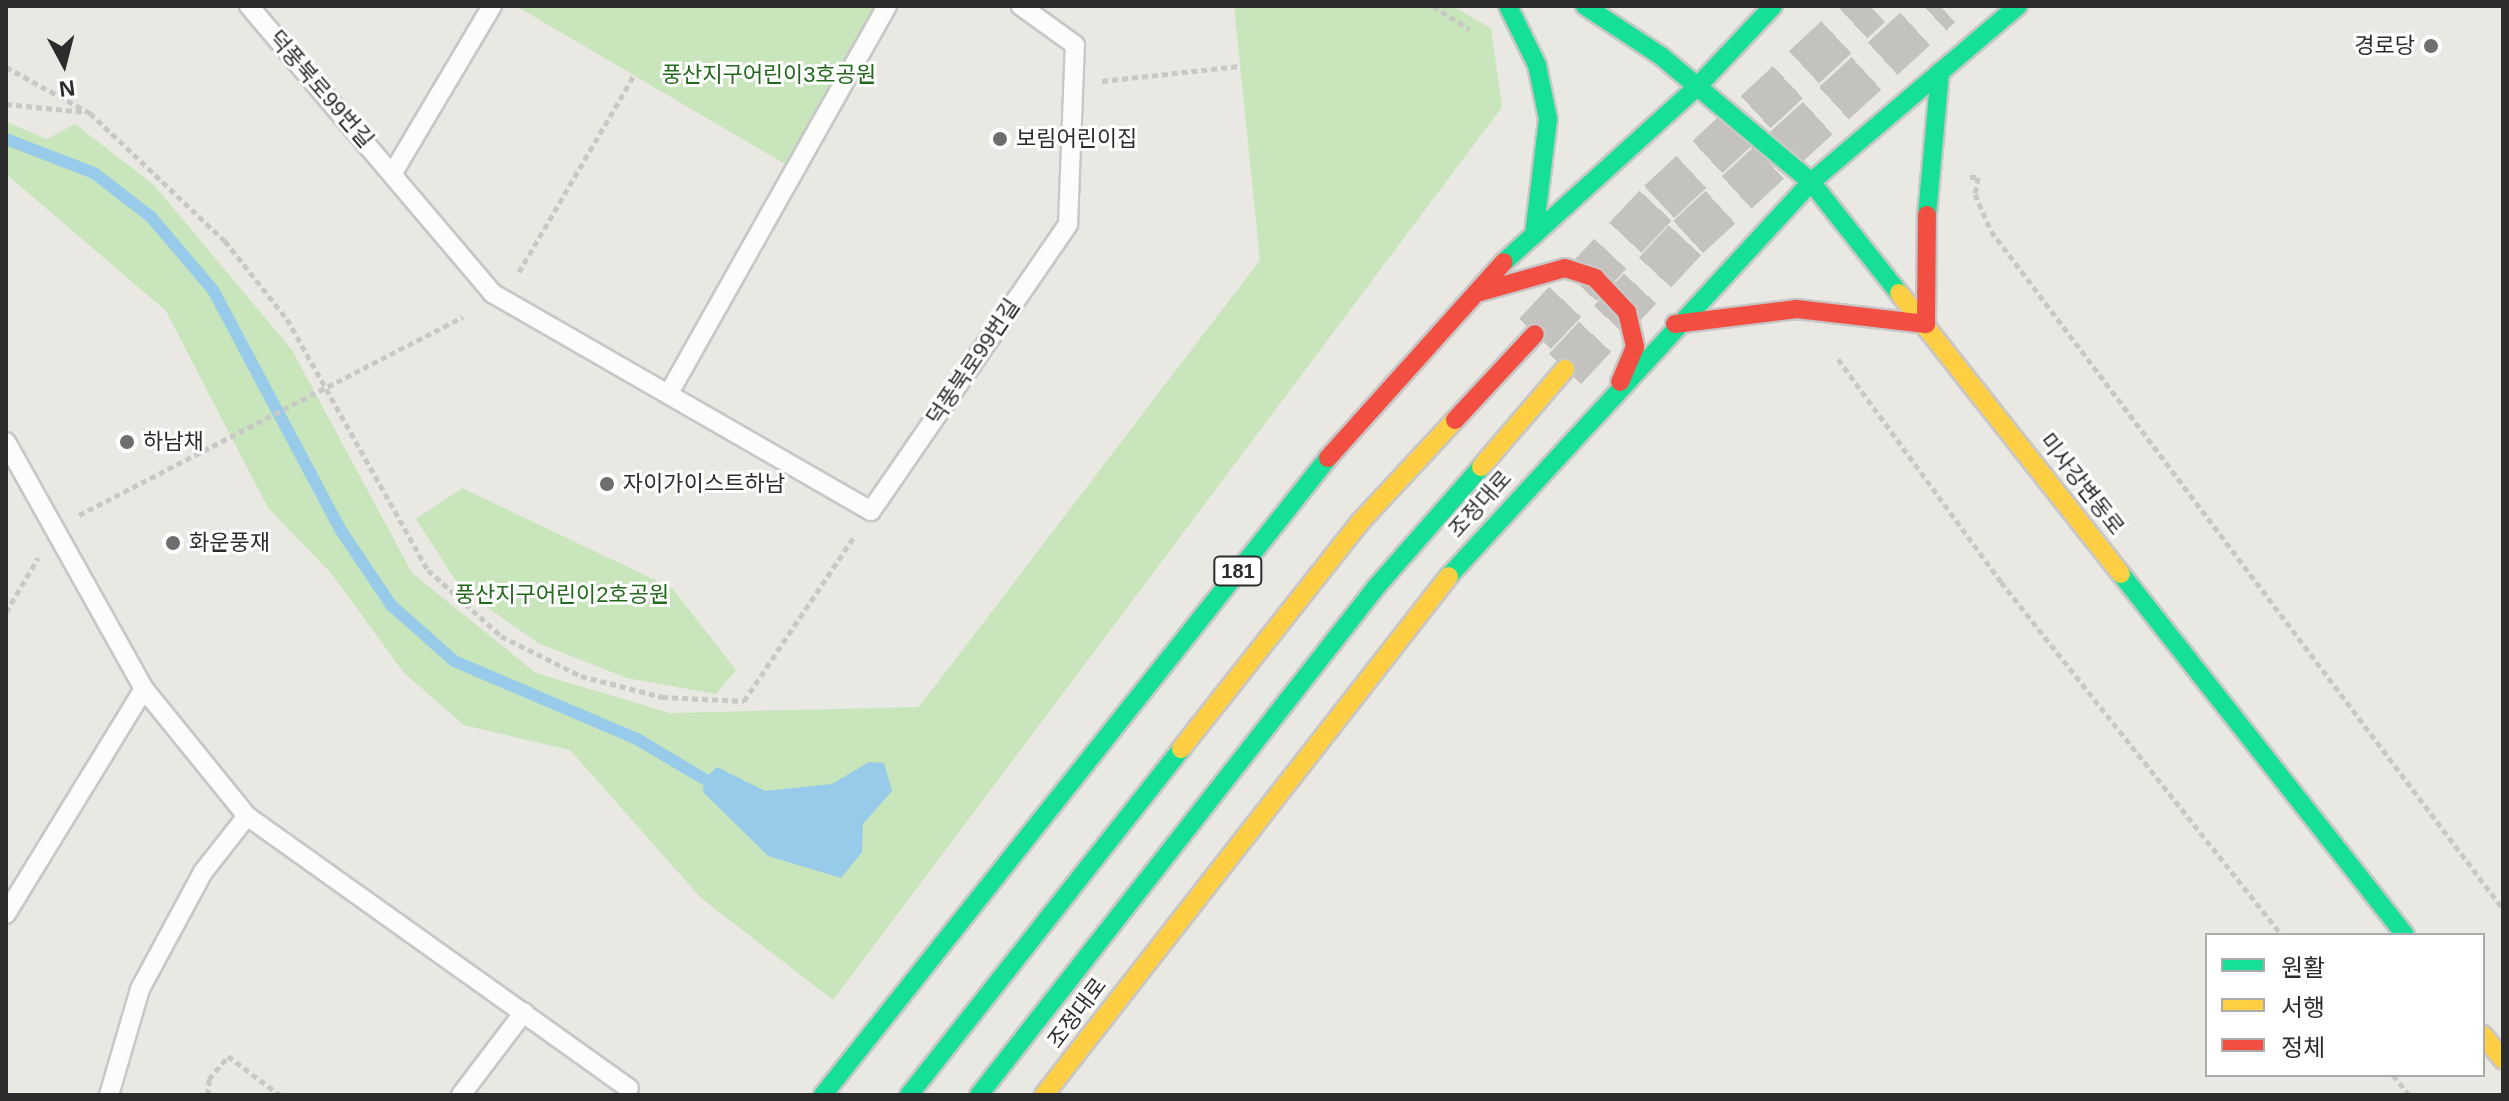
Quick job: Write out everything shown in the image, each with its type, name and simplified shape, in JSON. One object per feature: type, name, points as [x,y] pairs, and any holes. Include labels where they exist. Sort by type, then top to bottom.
[{"type":"main road","points":[[1508,6],[1537,65],[1548,119],[1534,235]]},
{"type":"main road","name":"미사강변동로","points":[[1585,6],[1697,87],[1811,182],[2403,933]]},
{"type":"main road","points":[[1697,87],[1773,6]]},
{"type":"main road","name":"조정대로","points":[[1044,1095],[1405,625],[1620,382],[1811,182],[2018,6]]},
{"type":"main road","points":[[1675,324],[1797,309],[1926,324],[1927,177],[1940,72]]},
{"type":"main road","name":"181","points":[[823,1095],[1326,461],[1465,298],[1697,87]]},
{"type":"main road","points":[[1465,298],[1565,268],[1595,278],[1627,312],[1635,347],[1620,382]]},
{"type":"main road","points":[[909,1095],[1361,521],[1535,334]]},
{"type":"main road","name":"조정대로","points":[[979,1095],[1377,586],[1565,369]]},
{"type":"main road","points":[[2485,1038],[2503,1060]]},
{"type":"lane","name":"덕풍북로99번길","points":[[249,6],[394,171],[492,293],[871,511],[1068,224],[1075,45],[1021,6]]},
{"type":"lane","name":"덕풍북로99번길","points":[[394,171],[492,6]]},
{"type":"lane","points":[[669,393],[887,6]]},
{"type":"lane","points":[[6,442],[56,526],[144,689],[247,816],[629,1088]]},
{"type":"lane","points":[[6,914],[144,689]]},
{"type":"lane","points":[[109,1095],[140,989],[203,872],[247,816]]},
{"type":"lane","points":[[461,1095],[524,1012]]},
{"type":"path","points":[[1073,85],[1239,66]]},
{"type":"path","points":[[6,67],[90,113],[225,241],[287,319],[439,580],[501,636],[581,676],[662,697],[744,701],[871,511]]},
{"type":"path","points":[[519,272],[634,75]]},
{"type":"path","points":[[6,104],[90,113]]},
{"type":"path","points":[[1978,177],[1975,194],[1991,231],[2503,909]]},
{"type":"path","points":[[6,612],[56,526],[463,317]]},
{"type":"path","points":[[1825,349],[2280,933]]},
{"type":"path","points":[[208,1095],[209,1079],[228,1056],[280,1095]]},
{"type":"path","points":[[2395,1077],[2409,1095]]},
{"type":"green space","name":"풍산지구어린이3호공원","points":[[516,6],[887,6],[795,170]]},
{"type":"green space","name":"풍산지구어린이2호공원","points":[[1234,6],[1452,6],[1491,28],[1502,107],[833,1000],[701,898],[570,750],[464,725],[404,673],[331,573],[268,508],[166,311],[6,174],[6,122],[47,139],[75,124],[154,185],[292,350],[412,573],[536,673],[670,713],[919,707],[1260,260]]},
{"type":"green space","name":"풍산지구어린이2호공원","points":[[462,488],[672,588],[736,670],[716,694],[627,678],[538,643],[461,589],[416,519]]},
{"type":"water","points":[[869,762],[884,763],[892,791],[863,824],[862,852],[841,878],[768,856],[703,792],[704,779],[717,767],[765,791],[832,784]]},
{"type":"waterway","points":[[6,139],[94,173],[151,217],[213,290],[340,529],[391,605],[454,661],[637,739],[704,779]]},
{"type":"tunnel","points":[[1535,334],[1659,202],[1870,6]]},
{"type":"tunnel","points":[[1565,369],[1688,237],[1940,6]]},
{"type":"traffic: fast","points":[[1508,6],[1537,65],[1548,119],[1534,235]]},
{"type":"traffic: fast","points":[[1585,6],[1661,56],[1811,182],[1899,293]]},
{"type":"traffic: fast","points":[[1504,262],[1697,87],[1773,6]]},
{"type":"traffic: fast","points":[[1449,576],[1811,182],[2018,6]]},
{"type":"traffic: fast","points":[[1927,215],[1940,72]]},
{"type":"traffic: fast","points":[[823,1095],[1328,458]]},
{"type":"traffic: fast","points":[[979,1095],[1377,586],[1481,467]]},
{"type":"traffic: fast","points":[[2121,574],[2403,933]]},
{"type":"traffic: fast","points":[[909,1095],[1181,749]]},
{"type":"traffic: slow","points":[[1899,293],[2121,574]]},
{"type":"traffic: slow","points":[[1481,467],[1565,369]]},
{"type":"traffic: slow","points":[[1181,749],[1361,521],[1455,420]]},
{"type":"traffic: slow","points":[[1044,1095],[1449,576]]},
{"type":"traffic: slow","points":[[2485,1038],[2503,1060]]},
{"type":"traffic: jam","points":[[1675,324],[1797,309],[1926,324],[1927,215]]},
{"type":"traffic: jam","points":[[1328,458],[1504,262]]},
{"type":"traffic: jam","points":[[1480,292],[1565,268],[1595,278],[1627,312],[1635,347],[1620,382]]},
{"type":"traffic: jam","points":[[1455,420],[1535,334]]},
{"type":"place","name":"경로당","points":[[2431,46]]},
{"type":"place","name":"보림어린이집","points":[[1000,139]]},
{"type":"place","name":"하남채","points":[[127,442]]},
{"type":"place","name":"자이가이스트하남","points":[[607,484]]},
{"type":"place","name":"화운풍재","points":[[173,543]]}]
